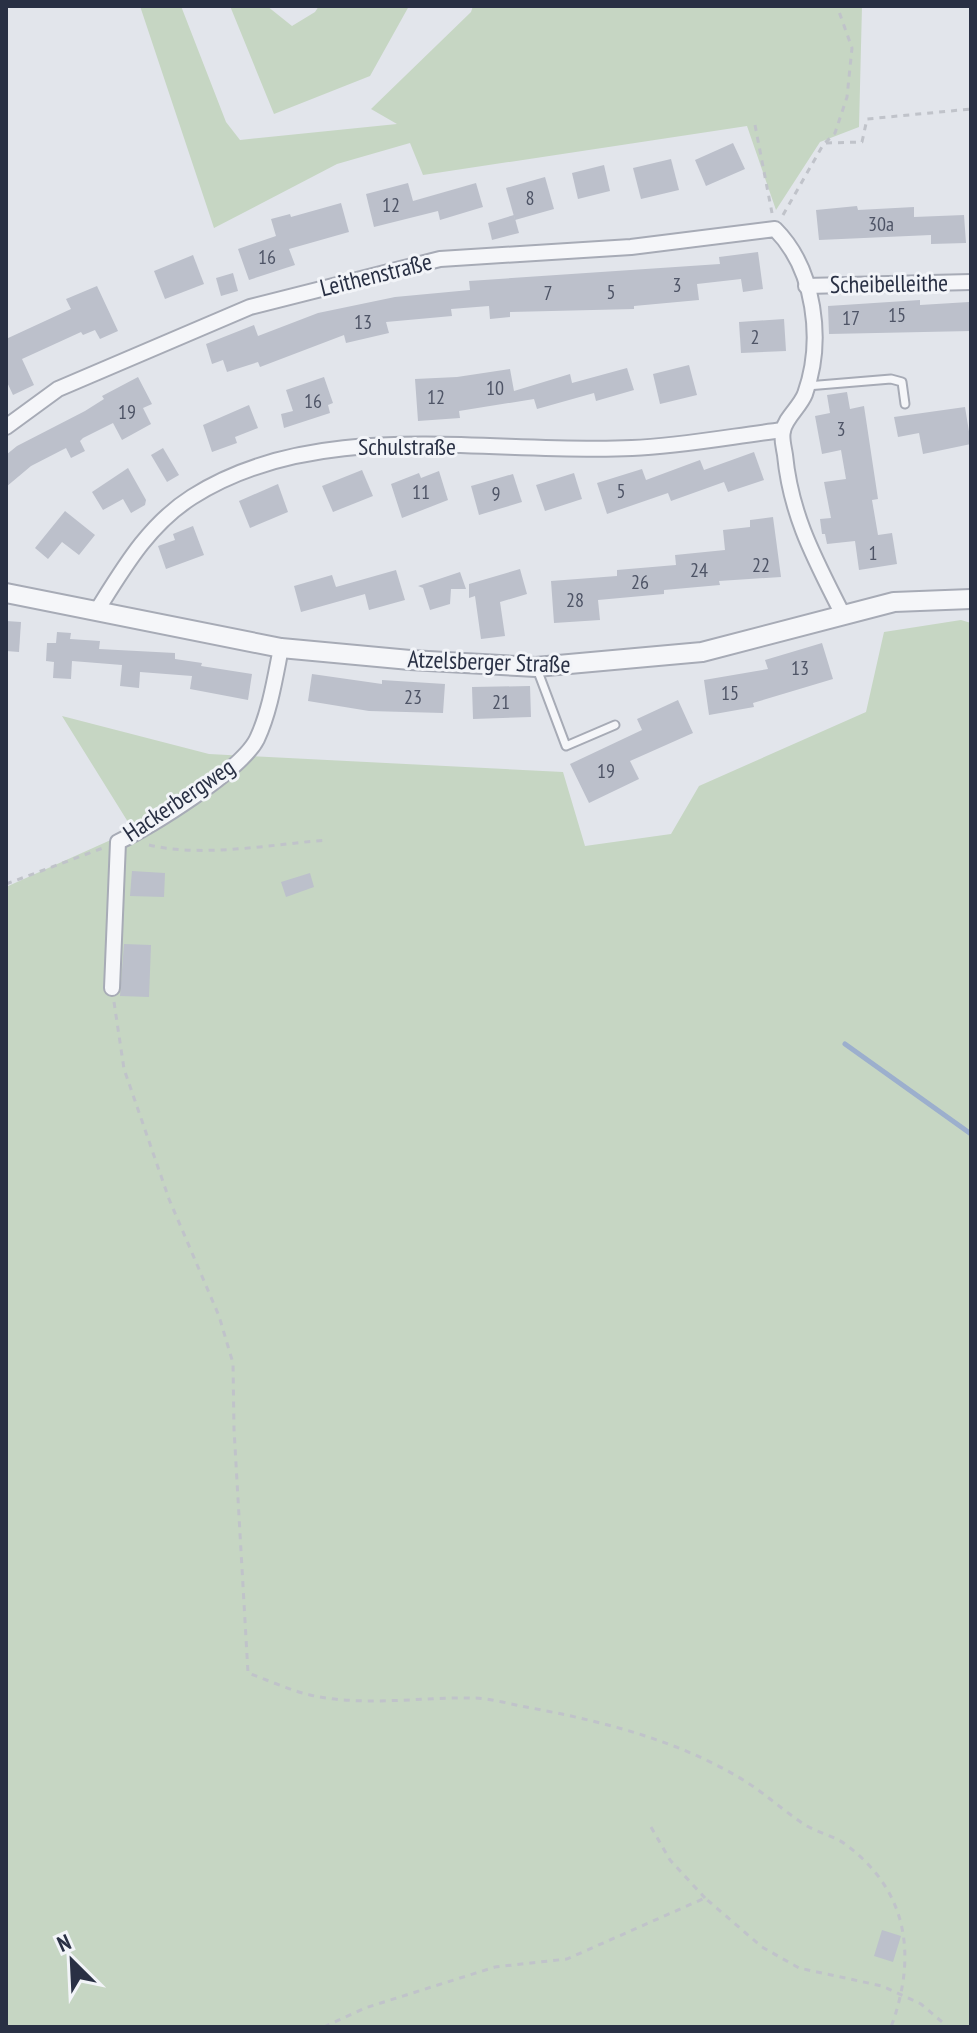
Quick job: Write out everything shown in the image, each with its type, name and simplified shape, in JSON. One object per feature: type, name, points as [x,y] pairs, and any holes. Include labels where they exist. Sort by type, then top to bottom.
[{"type":"street","points":[[775,229],[794,248],[806,286],[812,313],[815,359],[807,386],[783,430],[789,496],[843,615]]},
{"type":"street","name":"Leithenstraße","points":[[6,427],[58,389],[250,307],[440,259],[631,247],[775,229]]},
{"type":"street","name":"Scheibelleithe","points":[[806,286],[971,282]]},
{"type":"street","name":"Schulstraße","points":[[96,612],[134,551],[163,519],[193,496],[296,453],[346,447],[633,448],[783,430]]},
{"type":"street","name":"Atzelsberger Straße","points":[[6,593],[281,648],[536,667],[702,652],[894,602],[971,599]]},
{"type":"street","name":"Hackerbergweg","points":[[118,842],[200,791],[249,750],[264,719],[281,648]]},
{"type":"street","points":[[112,988],[118,842]]},
{"type":"lane","points":[[807,386],[891,379],[902,382],[905,404]]},
{"type":"lane","points":[[536,667],[566,746],[615,725]]},
{"type":"path","points":[[775,229],[823,145],[835,133],[847,97],[852,48],[837,6]]},
{"type":"path","points":[[823,145],[862,142],[867,119],[971,109]]},
{"type":"path","points":[[755,125],[775,229]]},
{"type":"path","points":[[132,835],[147,844],[167,849],[328,840]]},
{"type":"path","name":"Hackerbergweg","points":[[6,884],[118,842]]},
{"type":"path","points":[[112,988],[124,1069],[169,1199],[219,1316],[233,1363],[248,1673],[309,1695],[348,1700],[426,1701],[474,1697],[607,1723],[683,1752],[746,1782],[808,1826],[844,1843],[896,1904],[906,1939],[902,1997],[891,2027]]},
{"type":"path","points":[[651,1827],[670,1860],[705,1898],[762,1947],[799,1968],[882,1986],[921,2004],[948,2027]]},
{"type":"path","points":[[324,2027],[365,2008],[495,1967],[567,1959],[705,1898]]},
{"type":"green space","points":[[140,6],[181,6],[226,122],[240,140],[397,124],[371,109],[471,12],[473,6],[862,6],[859,127],[820,142],[776,210],[747,126],[423,175],[410,143],[337,164],[214,228]]},
{"type":"green space","points":[[230,6],[267,6],[292,26],[315,12],[319,6],[409,6],[370,76],[274,114]]},
{"type":"green space","points":[[961,620],[971,623],[971,2027],[6,2027],[6,887],[133,830],[62,716],[209,754],[563,772],[585,846],[671,834],[699,786],[866,712],[884,632]]},
{"type":"building","points":[[733,143],[745,169],[706,186],[695,160]]},
{"type":"building","points":[[671,159],[679,190],[641,199],[633,168]]},
{"type":"building","points":[[604,165],[610,191],[578,199],[572,173]]},
{"type":"building","points":[[545,177],[554,209],[515,220],[506,188]]},
{"type":"building","points":[[408,183],[413,201],[476,183],[483,207],[440,220],[438,211],[374,227],[366,194]]},
{"type":"building","points":[[341,203],[349,232],[289,249],[295,265],[249,280],[238,249],[276,236],[271,219],[290,214],[291,217]]},
{"type":"building","points":[[857,206],[858,210],[914,207],[914,217],[964,215],[966,243],[931,244],[931,235],[819,240],[816,210]]},
{"type":"building","points":[[514,215],[519,233],[492,240],[488,223]]},
{"type":"building","points":[[758,252],[763,289],[743,292],[741,279],[697,284],[699,300],[634,306],[634,309],[510,312],[510,317],[490,319],[489,306],[451,309],[452,316],[386,322],[389,333],[346,343],[344,335],[260,367],[258,362],[227,372],[223,360],[212,364],[206,344],[254,325],[258,336],[318,313],[395,297],[470,290],[469,281],[720,264],[719,257]]},
{"type":"building","points":[[193,255],[204,284],[165,299],[154,271]]},
{"type":"building","points":[[233,273],[238,291],[221,296],[216,278]]},
{"type":"building","points":[[97,286],[118,331],[100,339],[95,330],[83,335],[81,332],[22,359],[34,385],[13,395],[6,380],[6,339],[71,309],[66,299]]},
{"type":"building","points":[[920,300],[920,305],[969,302],[971,331],[829,334],[828,306]]},
{"type":"building","points":[[784,319],[786,351],[741,353],[739,322]]},
{"type":"building","points":[[689,365],[697,395],[660,404],[653,374]]},
{"type":"building","points":[[627,368],[634,390],[596,401],[594,393],[537,409],[534,399],[459,411],[460,418],[418,421],[415,379],[457,377],[510,369],[514,391],[570,374],[572,383]]},
{"type":"building","points":[[138,377],[152,404],[143,408],[151,424],[122,440],[113,423],[80,441],[85,451],[71,458],[66,448],[31,466],[6,487],[6,455]]},
{"type":"building","points":[[324,377],[333,403],[328,405],[330,413],[284,428],[281,414],[293,411],[286,390]]},
{"type":"building","points":[[847,392],[850,409],[864,406],[878,499],[872,500],[878,535],[892,533],[897,564],[859,570],[855,541],[827,544],[825,534],[822,534],[820,519],[831,518],[824,482],[846,479],[841,450],[822,454],[815,416],[830,413],[827,395]]},
{"type":"building","points":[[249,405],[258,428],[235,437],[237,443],[212,452],[203,425]]},
{"type":"building","points":[[965,407],[971,444],[923,454],[919,433],[898,437],[894,417]]},
{"type":"building","points":[[163,448],[179,475],[167,482],[151,455]]},
{"type":"building","points":[[754,452],[764,480],[728,492],[724,482],[671,501],[668,493],[607,514],[597,483],[642,469],[646,480],[700,460],[704,470]]},
{"type":"building","points":[[128,468],[146,500],[145,505],[131,513],[123,499],[103,510],[92,492]]},
{"type":"building","points":[[362,470],[373,496],[333,512],[322,486]]},
{"type":"building","points":[[439,471],[448,500],[402,518],[391,484],[419,473],[421,478]]},
{"type":"building","points":[[574,473],[582,499],[545,511],[536,485]]},
{"type":"building","points":[[513,474],[522,502],[479,515],[471,486]]},
{"type":"building","points":[[278,484],[288,512],[250,528],[239,501]]},
{"type":"building","points":[[65,511],[95,535],[79,555],[62,542],[48,559],[35,548]]},
{"type":"building","points":[[773,517],[781,577],[719,581],[720,585],[664,590],[664,594],[598,600],[600,620],[554,623],[551,581],[617,576],[617,570],[676,565],[675,555],[725,550],[723,530],[750,527],[750,520]]},
{"type":"building","points":[[193,526],[204,555],[166,569],[158,546],[175,540],[173,534]]},
{"type":"building","points":[[520,569],[527,594],[500,602],[505,636],[481,639],[475,596],[469,598],[469,584]]},
{"type":"building","points":[[396,570],[405,600],[369,610],[365,594],[301,612],[294,586],[332,575],[336,587]]},
{"type":"building","points":[[460,572],[466,589],[451,589],[450,604],[430,610],[423,588],[418,586]]},
{"type":"building","points":[[6,621],[21,622],[19,652],[6,651]]},
{"type":"building","points":[[57,632],[71,633],[70,639],[100,641],[99,649],[175,653],[175,659],[252,674],[248,700],[190,689],[192,676],[140,672],[139,688],[120,686],[122,665],[72,661],[71,679],[53,678],[54,662],[46,661],[47,643],[56,643]]},
{"type":"building","points":[[822,643],[833,679],[753,703],[754,707],[709,715],[704,680],[768,669],[765,660]]},
{"type":"building","points":[[312,674],[382,684],[382,680],[445,684],[443,713],[369,711],[308,701]]},
{"type":"building","points":[[530,686],[531,717],[473,719],[472,687]]},
{"type":"building","points":[[678,700],[693,733],[630,761],[639,779],[589,803],[570,764],[642,730],[637,719]]},
{"type":"building","points":[[132,871],[165,873],[164,897],[130,896]]},
{"type":"building","points":[[310,873],[314,887],[286,897],[281,882]]},
{"type":"building","points":[[124,944],[151,945],[149,997],[120,996]]},
{"type":"building","points":[[882,1930],[901,1936],[893,1962],[874,1956]]},
{"type":"waterway","points":[[845,1044],[971,1134]]}]
